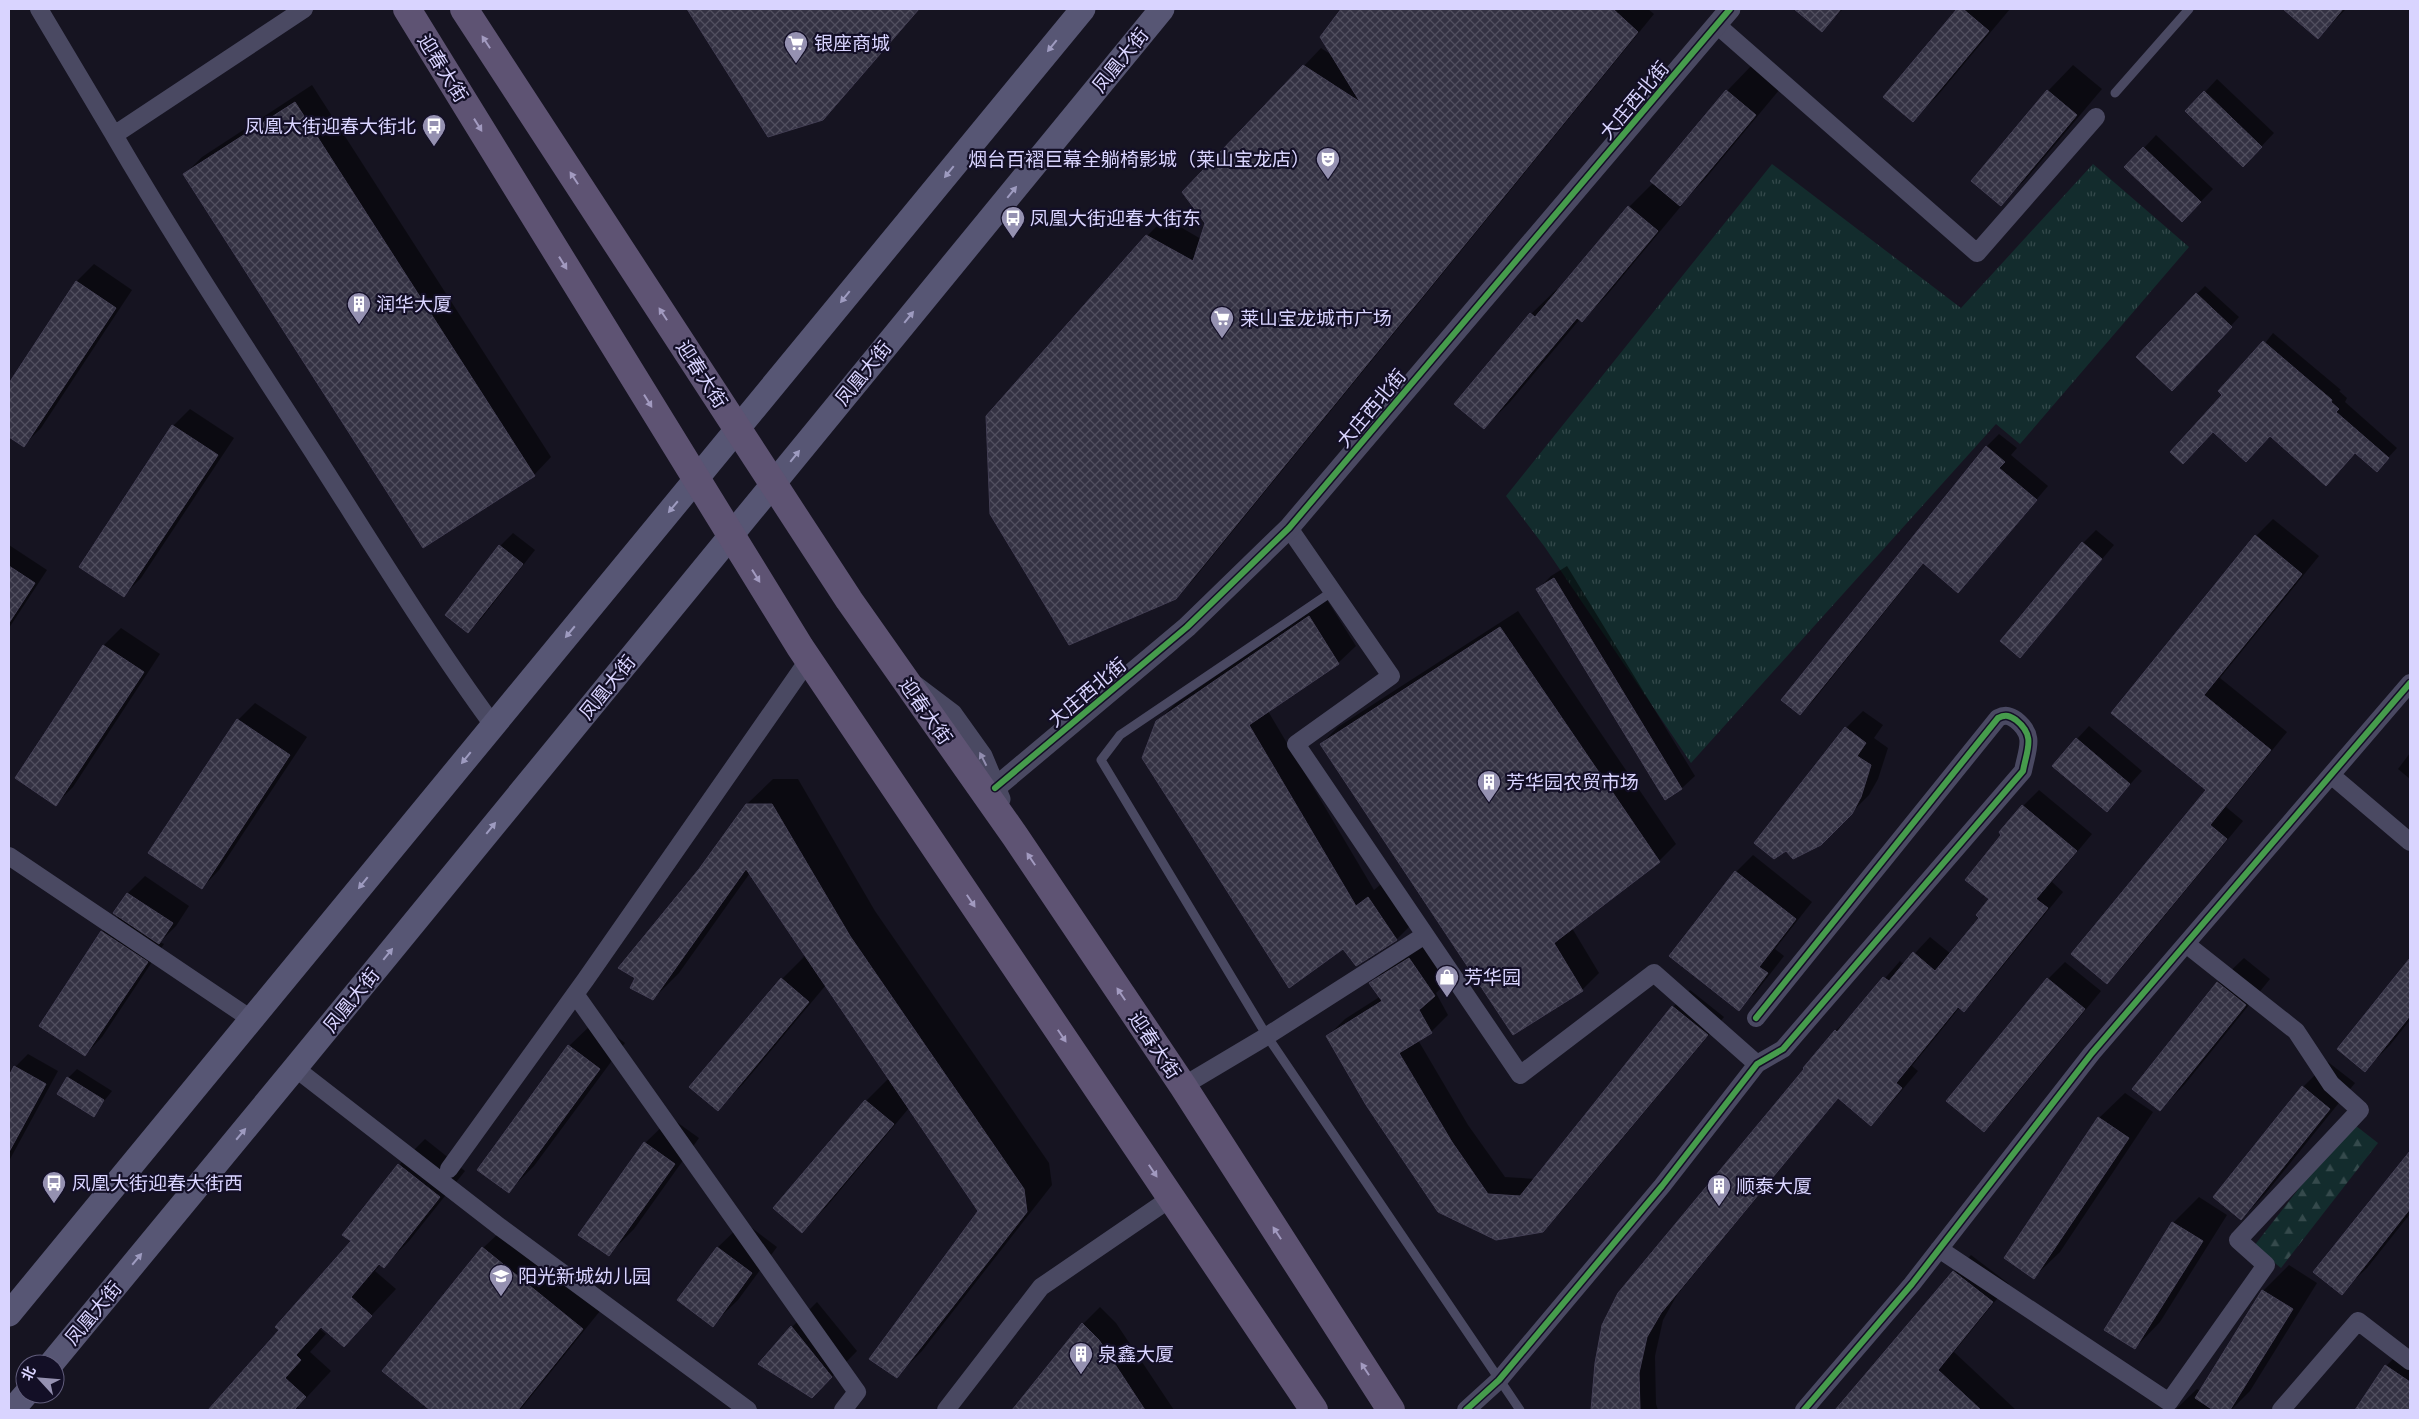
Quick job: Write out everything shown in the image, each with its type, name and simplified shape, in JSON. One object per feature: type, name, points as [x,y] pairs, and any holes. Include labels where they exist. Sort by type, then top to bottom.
[{"type":"main road","name":"迎春大街","points":[[406,9],[809,659],[1314,1410]]},
{"type":"main road","name":"迎春大街","points":[[464,9],[849,600],[1015,836],[1183,1086],[1391,1410]]},
{"type":"main road","points":[[9,1314],[1083,9]]},
{"type":"main road","name":"凤凰大街","points":[[59,1354],[1162,9]]},
{"type":"street","points":[[39,9],[163,220],[450,663],[493,725]]},
{"type":"street","points":[[114,135],[304,9]]},
{"type":"street","name":"大庄西北街","points":[[995,788],[1187,627],[1289,528],[1730,9]]},
{"type":"street","points":[[1717,26],[1977,253],[2096,117]]},
{"type":"street","points":[[1289,528],[1391,676],[1296,744],[1520,1075],[1654,973],[1757,1064]]},
{"type":"street","points":[[449,1169],[576,994],[809,659]]},
{"type":"street","points":[[902,676],[952,714],[982,756],[1015,836]]},
{"type":"street","points":[[1804,1410],[1939,1249],[2092,1053],[2410,683]]},
{"type":"street","points":[[1466,1410],[1499,1380],[1662,1186],[1757,1064],[1783,1049],[2023,771],[2030,737],[2025,727],[2011,716],[2004,715],[1998,718],[1756,1018]]},
{"type":"street","points":[[2331,775],[2410,842]]},
{"type":"street","points":[[9,856],[251,1020]]},
{"type":"street","points":[[1183,1086],[1267,1036],[1424,935]]},
{"type":"street","points":[[1939,1249],[2175,1406],[2266,1265],[2238,1240],[2360,1110],[2331,1084],[2296,1031],[2186,944]]},
{"type":"street","points":[[576,994],[857,1392],[843,1410]]},
{"type":"street","points":[[295,1068],[500,1227],[748,1410]]},
{"type":"street","points":[[946,1410],[1041,1287],[1171,1198]]},
{"type":"street","points":[[2281,1410],[2358,1321],[2410,1361]]},
{"type":"lane","points":[[2115,93],[2189,9]]},
{"type":"lane","points":[[1333,591],[1120,735],[1101,760],[1267,1036],[1520,1410]]},
{"type":"green space","points":[[1772,164],[1961,308],[2093,164],[2189,247],[2020,444],[1996,424],[1691,763],[1544,546],[1506,496]]},
{"type":"green space","points":[[2351,1122],[2378,1143],[2281,1268],[2254,1246]]},
{"type":"building","name":"银座商城","points":[[687,9],[919,9],[823,120],[768,137]]},
{"type":"building","name":"莱山宝龙城市广场","points":[[1341,9],[1613,9],[1638,32],[1176,599],[1069,645],[990,514],[986,416],[1146,235],[1193,261],[1205,223],[1182,192],[1303,65],[1360,102],[1320,37]]},
{"type":"building","points":[[1794,9],[1841,9],[1822,32]]},
{"type":"building","points":[[1957,9],[1963,9],[1989,31],[1913,122],[1883,97]]},
{"type":"building","points":[[2283,9],[2343,9],[2318,39]]},
{"type":"building","points":[[1726,90],[1756,115],[1680,206],[1650,181]]},
{"type":"building","points":[[2047,90],[2077,115],[2001,206],[1971,181]]},
{"type":"building","points":[[2204,91],[2262,147],[2243,167],[2185,111]]},
{"type":"building","name":"润华大厦","points":[[295,102],[535,476],[423,548],[183,174]]},
{"type":"building","points":[[2143,147],[2201,202],[2182,222],[2124,167]]},
{"type":"building","points":[[1628,206],[1658,231],[1582,322],[1577,318],[1484,429],[1454,404],[1530,313],[1535,317]]},
{"type":"building","points":[[76,281],[116,308],[24,447],[9,437],[9,383]]},
{"type":"building","points":[[2196,293],[2232,327],[2172,391],[2136,357]]},
{"type":"building","points":[[2263,341],[2332,400],[2331,402],[2339,409],[2336,412],[2389,458],[2377,472],[2355,453],[2326,486],[2270,436],[2246,462],[2213,432],[2183,464],[2170,452],[2222,395],[2218,391]]},
{"type":"building","points":[[172,425],[218,455],[124,597],[79,567]]},
{"type":"building","points":[[1986,446],[2005,462],[1999,468],[2037,500],[1958,593],[1923,563],[1800,715],[1781,700]]},
{"type":"building","points":[[2255,535],[2302,574],[2204,695],[2271,750],[2210,825],[2227,839],[2107,984],[2071,954],[2206,790],[2111,713]]},
{"type":"building","points":[[2082,542],[2102,559],[2020,658],[2000,641]]},
{"type":"building","points":[[499,545],[523,564],[468,633],[445,615]]},
{"type":"building","points":[[9,566],[35,583],[9,623]]},
{"type":"building","points":[[1554,578],[1682,789],[1665,800],[1536,589]]},
{"type":"building","points":[[1309,616],[1339,664],[1249,725],[1356,906],[1368,897],[1397,940],[1356,966],[1343,949],[1289,988],[1142,758],[1156,721]]},
{"type":"building","name":"芳华园农贸市场","points":[[1500,627],[1660,862],[1554,943],[1583,991],[1513,1035],[1320,744]]},
{"type":"building","points":[[103,645],[144,672],[56,806],[15,778]]},
{"type":"building","points":[[237,719],[290,755],[202,889],[148,853]]},
{"type":"building","points":[[1845,727],[1866,743],[1857,756],[1871,765],[1861,797],[1852,814],[1821,845],[1793,859],[1786,851],[1774,859],[1754,843]]},
{"type":"building","points":[[2076,738],[2130,784],[2107,812],[2052,766]]},
{"type":"building","points":[[746,804],[772,804],[850,936],[1024,1189],[1027,1212],[897,1378],[869,1359],[978,1211],[746,869],[653,1000],[630,988],[635,978],[618,968],[699,869]]},
{"type":"building","points":[[2022,805],[2077,851],[2036,899],[2048,908],[1964,1012],[1958,1007],[1896,1083],[1902,1088],[1871,1126],[1838,1098],[1661,1313],[1647,1337],[1639,1373],[1640,1410],[1591,1410],[1595,1363],[1602,1325],[1618,1293],[1803,1068],[1835,1030],[1837,1032],[1883,977],[1889,981],[1913,952],[1935,971],[1979,918],[1976,915],[1989,899],[1965,880],[2001,835],[1999,832]]},
{"type":"building","points":[[1735,871],[1796,919],[1759,967],[1768,973],[1739,1011],[1669,956]]},
{"type":"building","points":[[127,893],[173,923],[159,944],[113,913]]},
{"type":"building","points":[[101,931],[148,962],[85,1056],[39,1026]]},
{"type":"building","points":[[1409,958],[1435,996],[1419,1010],[1432,1033],[1399,1053],[1452,1142],[1488,1194],[1520,1196],[1672,1006],[1708,1035],[1543,1232],[1496,1240],[1438,1212],[1366,1105],[1326,1036],[1382,1001],[1369,983]]},
{"type":"building","points":[[2410,958],[2410,1016],[2365,1072],[2337,1049]]},
{"type":"building","points":[[781,978],[809,1002],[718,1111],[689,1087]]},
{"type":"building","points":[[2047,978],[2085,1009],[1984,1132],[1946,1101]]},
{"type":"building","points":[[2217,982],[2246,1005],[2160,1111],[2132,1089]]},
{"type":"building","points":[[568,1045],[600,1069],[509,1193],[477,1170]]},
{"type":"building","points":[[14,1066],[46,1084],[9,1152],[9,1076]]},
{"type":"building","points":[[67,1077],[104,1100],[94,1117],[57,1094]]},
{"type":"building","points":[[2302,1086],[2330,1109],[2241,1220],[2213,1197]]},
{"type":"building","points":[[865,1100],[894,1124],[802,1233],[773,1208]]},
{"type":"building","points":[[2098,1117],[2129,1138],[2034,1279],[2004,1258]]},
{"type":"building","points":[[644,1142],[675,1164],[609,1256],[578,1235]]},
{"type":"building","points":[[2410,1151],[2410,1209],[2342,1295],[2313,1272]]},
{"type":"building","points":[[398,1164],[440,1197],[384,1268],[379,1264],[351,1297],[372,1316],[344,1347],[321,1327],[296,1355],[301,1360],[285,1378],[306,1397],[294,1410],[208,1410],[279,1330],[275,1327],[351,1241],[342,1235]]},
{"type":"building","points":[[2172,1222],[2203,1241],[2135,1349],[2104,1330]]},
{"type":"building","points":[[482,1247],[583,1329],[518,1410],[430,1410],[382,1371]]},
{"type":"building","points":[[717,1247],[752,1273],[713,1327],[677,1300]]},
{"type":"building","points":[[1953,1271],[1993,1302],[1938,1370],[1981,1410],[1835,1410]]},
{"type":"building","points":[[2262,1290],[2293,1309],[2230,1410],[2213,1410],[2195,1398]]},
{"type":"building","name":"泉鑫大厦","points":[[1082,1323],[1099,1340],[1145,1410],[1012,1410]]},
{"type":"building","points":[[791,1326],[832,1377],[812,1398],[758,1364]]},
{"type":"building","points":[[2385,1365],[2410,1382],[2410,1410],[2355,1410]]},
{"type":"cycle path","points":[[995,788],[1187,627],[1289,528],[1730,9]]},
{"type":"cycle path","points":[[1804,1410],[1912,1284],[2092,1053],[2410,683]]},
{"type":"cycle path","points":[[1466,1410],[1499,1380],[1662,1186],[1757,1064],[1783,1049],[2023,771],[2028,749],[2028,737],[2016,720],[2008,716],[1998,718],[1756,1018]]},
{"type":"place","name":"银座商城","points":[[796,64]]},
{"type":"place","name":"凤凰大街迎春大街北","points":[[434,147]]},
{"type":"place","name":"烟台百褶巨幕全躺椅影城（莱山宝龙店）","points":[[1328,180]]},
{"type":"place","name":"凤凰大街迎春大街东","points":[[1013,239]]},
{"type":"place","name":"润华大厦","points":[[359,325]]},
{"type":"place","name":"莱山宝龙城市广场","points":[[1222,339]]},
{"type":"place","name":"芳华园农贸市场","points":[[1489,803]]},
{"type":"place","name":"芳华园","points":[[1447,998]]},
{"type":"place","name":"凤凰大街迎春大街西","points":[[54,1204]]},
{"type":"place","name":"顺泰大厦","points":[[1719,1207]]},
{"type":"place","name":"阳光新城幼儿园","points":[[501,1297]]},
{"type":"place","name":"泉鑫大厦","points":[[1081,1375]]}]
